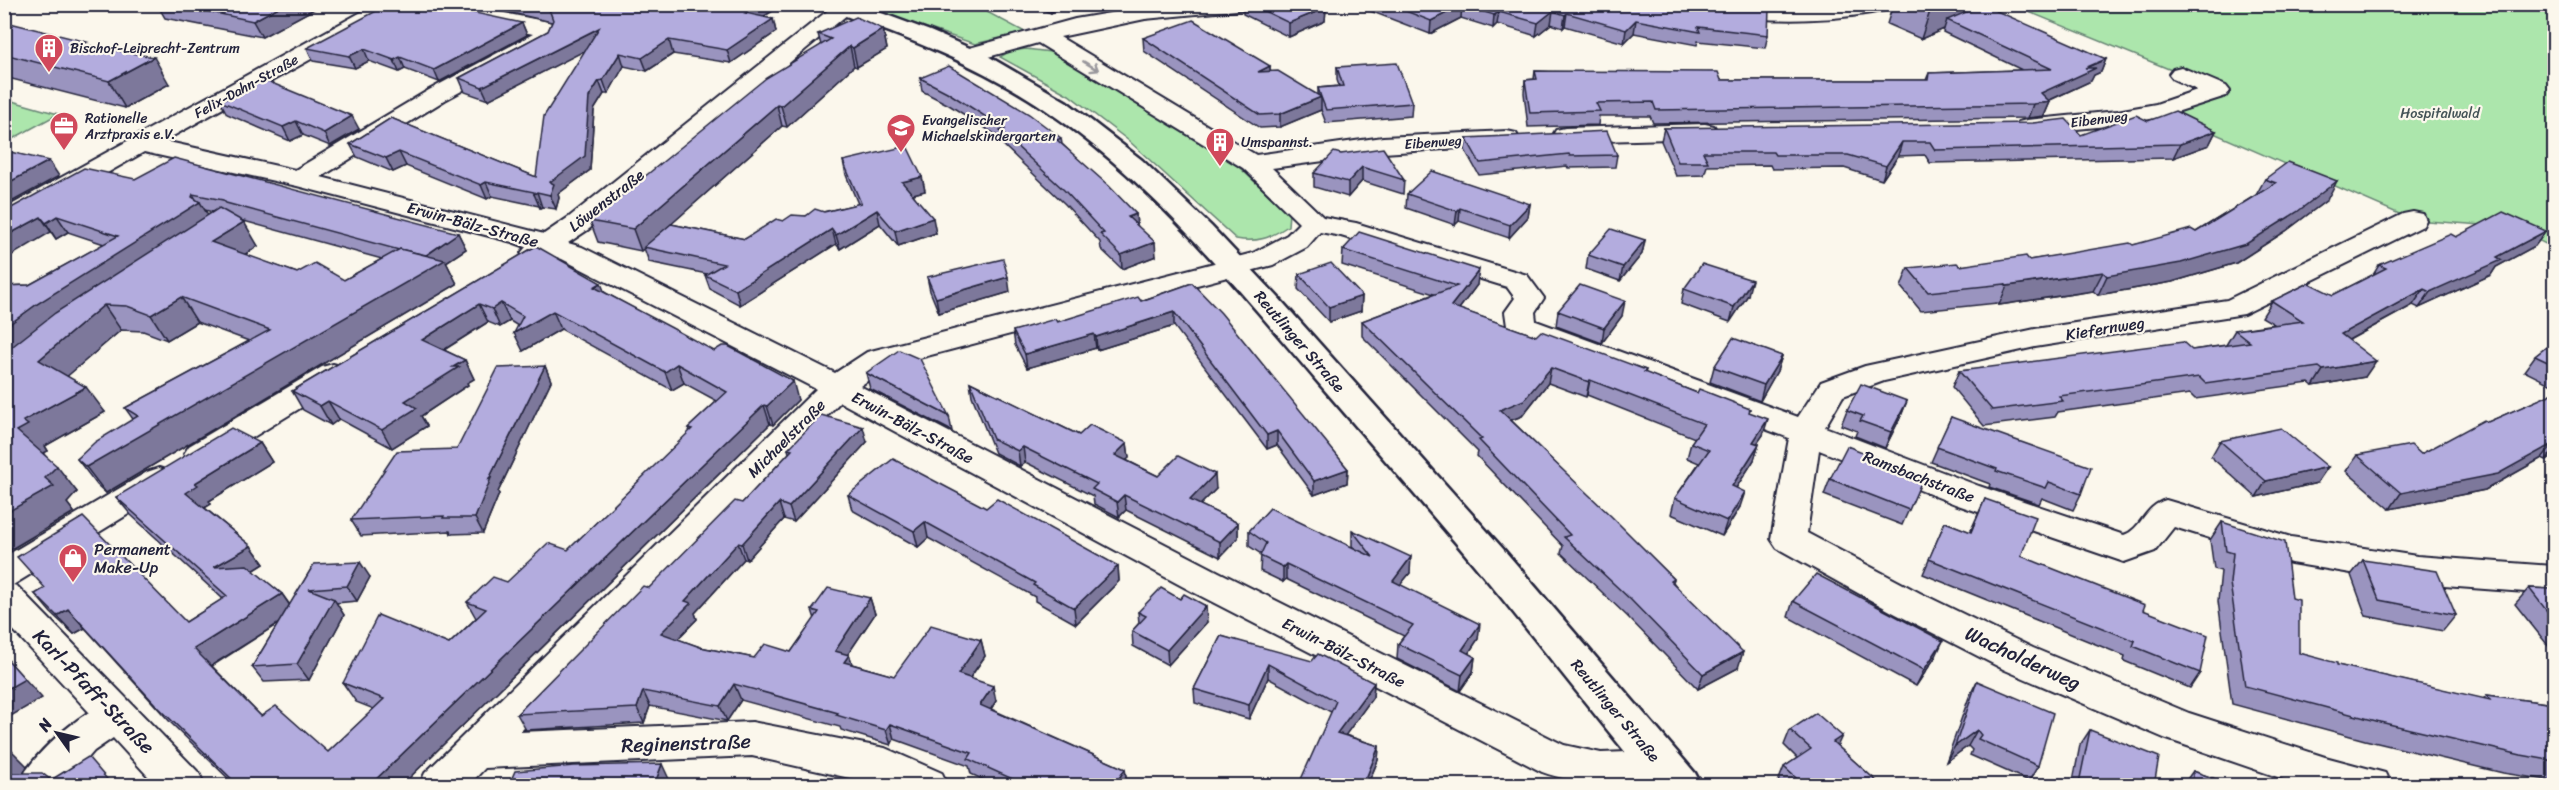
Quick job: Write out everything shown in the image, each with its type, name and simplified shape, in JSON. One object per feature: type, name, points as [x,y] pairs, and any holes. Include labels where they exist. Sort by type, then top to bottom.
[{"type":"street","name":"Felix-Dahn-Straße","points":[[4,220],[393,4]]},
{"type":"street","points":[[300,179],[437,95],[544,38],[544,28],[527,23],[424,4]]},
{"type":"street","points":[[970,55],[1074,26],[1145,13],[1237,4]]},
{"type":"street","points":[[1711,10],[1791,14],[1848,11],[1882,4]]},
{"type":"street","name":"Reutlinger Straße","points":[[843,6],[921,34],[970,55],[1057,106],[1143,173],[1235,267],[1500,571],[1680,786]]},
{"type":"street","name":"Löwenstraße","points":[[513,266],[579,223],[843,6]]},
{"type":"street","points":[[1041,35],[1252,163],[1300,207],[1314,224],[1297,241],[1272,256],[1235,267]]},
{"type":"street","name":"Eibenweg","points":[[2004,127],[2116,118],[2161,111],[2218,92],[2181,74]]},
{"type":"street","name":"Eibenweg","points":[[1252,163],[1383,146],[1533,136],[1726,130]]},
{"type":"street","name":"Erwin-Bälz-Straße","points":[[141,144],[300,179],[549,244],[572,253],[837,387],[1206,582],[1556,760],[1601,771],[1633,769],[1655,757]]},
{"type":"street","name":"Kiefernweg","points":[[1806,431],[1832,389],[1876,373],[2035,338],[2234,308],[2413,220]]},
{"type":"street","name":"Ramsbachstraße","points":[[1314,224],[1346,229],[1517,281],[1530,298],[1520,312],[1522,326],[1806,431],[1967,495],[2124,549],[2143,542],[2166,512],[2291,550],[2417,570],[2554,580]]},
{"type":"street","name":"Michaelstraße","points":[[440,786],[837,387],[878,359],[1235,267]]},
{"type":"street","points":[[4,574],[358,359]]},
{"type":"street","name":"Wacholderweg","points":[[1806,431],[1790,539],[1907,603],[2019,659],[2178,726],[2325,775],[2370,786]]},
{"type":"street","name":"Karl-Pfaff-Straße","points":[[4,596],[184,786]]},
{"type":"street","points":[[38,786],[80,740],[116,715]]},
{"type":"street","name":"Reginenstraße","points":[[474,751],[752,739],[885,766],[927,786]]},
{"type":"green space","points":[[875,4],[974,5],[1025,32],[975,44],[870,9]]},
{"type":"green space","name":"Hospitalwald","points":[[2012,5],[2554,5],[2554,248],[2511,227],[2413,220],[2161,110],[2217,92],[2181,74]]},
{"type":"green space","points":[[1026,49],[1059,53],[1230,159],[1289,213],[1288,226],[1263,238],[1236,239],[1129,141],[1069,95],[1000,57],[1010,51]]},
{"type":"green space","points":[[5,99],[58,114],[5,143]]},
{"type":"building","points":[[173,4],[284,4],[253,21]]},
{"type":"building","points":[[393,4],[434,4],[522,23],[434,70],[400,57],[394,60],[364,49],[349,56],[307,48]]},
{"type":"building","points":[[527,4],[759,4],[745,13],[773,19],[727,50],[669,40],[642,58],[620,53],[589,97],[585,156],[550,182],[554,184],[550,195],[537,192],[534,194],[534,192],[486,182],[481,185],[399,152],[386,158],[350,144],[391,118],[536,177],[544,116],[599,28],[482,87],[459,78],[548,31],[553,20],[549,9]]},
{"type":"building","points":[[1250,4],[1318,4],[1326,8],[1289,23]]},
{"type":"building","points":[[1388,4],[1682,4],[1769,9],[1768,35],[1698,27],[1700,32],[1636,20],[1626,30],[1553,11],[1538,23],[1499,12],[1494,15],[1462,5],[1431,21]]},
{"type":"building","points":[[1922,4],[1939,4],[1931,8]]},
{"type":"building","points":[[1983,5],[2106,59],[2085,68],[2096,68],[2041,93],[2050,102],[2033,104],[1656,110],[1653,102],[1596,103],[1600,111],[1530,113],[1525,80],[1537,79],[1535,71],[1718,72],[1721,80],[1928,80],[1929,73],[2052,69],[1947,20]]},
{"type":"building","points":[[856,17],[883,29],[853,48],[850,46],[781,106],[777,105],[633,229],[590,221],[766,78],[831,39],[818,34]]},
{"type":"building","points":[[1193,20],[1270,66],[1258,72],[1278,71],[1321,97],[1280,114],[1260,115],[1143,38]]},
{"type":"building","points":[[4,23],[87,42],[81,44],[154,57],[109,81],[4,54]]},
{"type":"building","points":[[1397,63],[1412,103],[1326,110],[1318,88],[1343,86],[1337,67]]},
{"type":"building","points":[[949,66],[1029,114],[1061,138],[1057,140],[1109,186],[1136,214],[1128,217],[1155,242],[1121,255],[1100,234],[1104,233],[1064,190],[1000,131],[1005,129],[947,92],[920,78]]},
{"type":"building","points":[[262,79],[352,116],[324,133],[296,121],[283,127],[220,101]]},
{"type":"building","points":[[2175,111],[2216,131],[2180,144],[1935,150],[1930,142],[1902,142],[1886,166],[1848,155],[1775,155],[1773,152],[1703,152],[1708,162],[1678,162],[1664,128],[2033,123],[2066,119],[2081,135],[2136,115],[2148,121]]},
{"type":"building","points":[[1607,131],[1617,155],[1570,156],[1569,154],[1480,163],[1466,138]]},
{"type":"building","points":[[907,146],[922,177],[902,182],[933,218],[895,231],[877,210],[836,235],[832,229],[736,290],[705,275],[724,264],[644,247],[671,224],[745,239],[776,219],[783,221],[792,215],[806,216],[815,209],[824,212],[861,203],[843,161]]},
{"type":"building","points":[[1383,148],[1404,180],[1362,167],[1348,182],[1314,173],[1334,152],[1341,154]]},
{"type":"building","points":[[4,152],[49,161],[4,185]]},
{"type":"building","points":[[174,158],[458,233],[426,255],[399,250],[226,203],[223,200],[193,194],[192,197],[200,202],[37,304],[4,328],[4,286],[29,285],[118,236],[57,216],[46,223],[41,217],[4,237],[4,212],[84,168],[135,179]]},
{"type":"building","points":[[2288,162],[2337,181],[2297,212],[2246,244],[2181,263],[2107,276],[2103,272],[2007,286],[2005,284],[1928,292],[1908,268],[1957,263],[1960,266],[2026,256],[2029,260],[2130,243],[2133,245],[2191,229],[2196,232],[2276,183],[2265,179]]},
{"type":"building","points":[[1432,171],[1530,204],[1510,225],[1460,208],[1457,211],[1407,194]]},
{"type":"building","points":[[219,208],[244,222],[211,242],[297,273],[315,263],[344,280],[400,249],[445,260],[86,467],[77,459],[95,442],[138,416],[125,408],[270,330],[181,297],[151,315],[127,306],[104,305],[39,360],[86,387],[23,421],[28,425],[17,431],[57,466],[45,478],[54,486],[4,514],[4,353],[55,313]]},
{"type":"building","points":[[2503,212],[2546,231],[2497,257],[2502,260],[2430,292],[2424,289],[2341,334],[2376,361],[2323,370],[2319,367],[2205,383],[2199,377],[2059,396],[2063,401],[1992,410],[1959,371],[2183,342],[2192,350],[2250,342],[2235,330],[2303,321],[2272,301],[2309,283],[2333,295],[2386,268],[2379,265],[2451,234],[2456,237]]},
{"type":"building","points":[[1611,229],[1645,240],[1623,267],[1588,255]]},
{"type":"building","points":[[1359,232],[1479,270],[1451,306],[1536,336],[1541,331],[1646,370],[1644,372],[1697,393],[1699,389],[1750,409],[1749,412],[1768,419],[1753,442],[1759,444],[1732,486],[1745,492],[1727,521],[1675,498],[1709,450],[1691,443],[1704,424],[1590,380],[1589,382],[1551,368],[1524,400],[1500,410],[1611,516],[1674,579],[1671,581],[1743,652],[1703,674],[1631,600],[1564,537],[1570,535],[1479,440],[1482,439],[1362,321],[1457,286],[1343,250]]},
{"type":"building","points":[[536,246],[601,283],[594,287],[714,351],[722,346],[728,346],[793,381],[767,406],[764,405],[369,786],[239,786],[155,704],[68,609],[57,616],[35,594],[45,588],[17,557],[83,517],[186,622],[227,596],[116,497],[231,428],[260,443],[195,483],[198,485],[186,493],[251,546],[214,567],[247,565],[282,594],[194,649],[261,716],[276,706],[328,752],[384,699],[343,683],[378,615],[449,644],[486,609],[467,602],[493,577],[507,582],[548,543],[568,550],[692,429],[688,428],[727,392],[677,364],[665,372],[553,311],[514,333],[523,316],[501,303],[492,309],[479,304],[422,340],[465,360],[453,367],[459,367],[405,401],[417,408],[382,430],[328,401],[320,406],[292,391]]},
{"type":"building","points":[[1003,259],[1008,277],[936,298],[927,277]]},
{"type":"building","points":[[1331,263],[1362,296],[1329,307],[1299,274]]},
{"type":"building","points":[[1702,264],[1752,280],[1734,307],[1684,289]]},
{"type":"building","points":[[1192,283],[1221,313],[1348,469],[1314,481],[1277,431],[1267,435],[1174,312],[1096,337],[1094,334],[1025,354],[1013,331],[1055,319],[1057,322],[1138,297],[1141,301]]},
{"type":"building","points":[[1580,285],[1625,301],[1604,328],[1558,311]]},
{"type":"building","points":[[1733,338],[1782,356],[1764,385],[1714,367]]},
{"type":"building","points":[[2554,341],[2554,365],[2535,356]]},
{"type":"building","points":[[899,350],[920,359],[949,416],[866,373]]},
{"type":"building","points":[[545,366],[489,479],[491,478],[475,518],[443,518],[444,516],[351,520],[397,451],[457,449],[498,368]]},
{"type":"building","points":[[970,382],[1079,435],[1090,425],[1127,443],[1115,455],[1158,476],[1178,456],[1215,474],[1190,500],[1238,523],[1220,542],[1124,495],[1117,502],[1092,489],[1097,484],[1023,447],[1018,451],[993,439]]},
{"type":"building","points":[[1861,384],[1907,401],[1891,432],[1860,421],[1863,416],[1847,410]]},
{"type":"building","points":[[2554,393],[2554,443],[2498,474],[2401,493],[2357,455],[2411,445],[2421,454],[2484,420],[2488,422]]},
{"type":"building","points":[[821,415],[863,427],[789,507],[779,503],[742,544],[738,543],[685,601],[691,603],[661,633],[700,647],[754,658],[765,644],[791,652],[819,612],[812,610],[828,588],[870,598],[835,651],[849,655],[844,662],[894,676],[931,625],[981,640],[958,674],[993,686],[980,705],[1125,769],[1114,786],[1028,786],[968,759],[972,753],[890,724],[886,730],[836,715],[838,713],[734,684],[720,706],[643,691],[637,708],[517,714],[643,586],[649,588],[735,501],[742,503],[792,450],[788,449]]},
{"type":"building","points":[[1951,417],[2091,467],[2081,494],[2049,482],[2046,488],[1937,447]]},
{"type":"building","points":[[2281,428],[2328,467],[2266,481],[2220,441]]},
{"type":"building","points":[[1847,446],[1878,458],[1876,461],[1923,478],[1909,510],[1830,479]]},
{"type":"building","points":[[893,459],[986,508],[997,499],[1118,566],[1074,608],[1033,585],[1035,583],[925,522],[914,531],[848,495]]},
{"type":"building","points":[[1985,499],[2036,517],[2021,556],[2145,605],[2143,610],[2208,635],[2200,673],[2133,646],[2135,641],[1929,559],[1945,522],[1971,532]]},
{"type":"building","points":[[1270,508],[1373,557],[1352,530],[1411,557],[1393,581],[1480,624],[1462,650],[1475,657],[1462,675],[1398,644],[1413,625],[1286,564],[1283,567],[1260,556],[1266,543],[1249,531]]},
{"type":"building","points":[[2222,522],[2285,542],[2292,598],[2299,600],[2299,653],[2337,663],[2337,665],[2490,700],[2487,695],[2554,704],[2554,761],[2380,722],[2245,686],[2230,583],[2233,553],[2226,551]]},
{"type":"building","points":[[2363,560],[2437,571],[2456,615],[2379,600]]},
{"type":"building","points":[[360,562],[347,586],[309,589],[334,599],[297,664],[252,667],[314,564]]},
{"type":"building","points":[[1816,574],[1943,641],[1924,670],[1793,601]]},
{"type":"building","points":[[1161,588],[1180,599],[1184,594],[1206,606],[1167,650],[1132,631],[1146,616],[1138,612]]},
{"type":"building","points":[[2529,588],[2554,589],[2554,620]]},
{"type":"building","points":[[1221,636],[1312,661],[1318,654],[1374,683],[1337,733],[1379,746],[1363,786],[1298,786],[1336,701],[1268,664],[1249,705],[1194,689]]},
{"type":"building","points":[[8,660],[25,679],[4,691],[4,662]]},
{"type":"building","points":[[1977,681],[2053,713],[2038,766],[1978,739],[1981,735],[1977,730],[1955,746]]},
{"type":"building","points":[[1816,713],[1842,736],[1833,742],[1882,786],[1805,786],[1784,767],[1811,749],[1790,730]]},
{"type":"building","points":[[2090,730],[2159,757],[2154,786],[2086,786],[2079,783]]},
{"type":"building","points":[[4,745],[12,751],[4,764]]},
{"type":"building","points":[[88,757],[113,786],[4,786],[4,773],[42,773],[51,780]]},
{"type":"building","points":[[662,764],[654,786],[451,786],[511,780],[515,771],[574,766]]},
{"type":"building","points":[[2193,771],[2235,786],[2193,786]]},
{"type":"building","points":[[710,781],[736,786],[707,786]]},
{"type":"place","name":"Bischof-Leiprecht-Zentrum","points":[[49,74]]},
{"type":"place","name":"Rationelle Arztpraxis e.V.","points":[[64,152]]},
{"type":"place","name":"Evangelischer Michaelskindergarten","points":[[901,154]]},
{"type":"place","name":"Umspannst.","points":[[1220,168]]},
{"type":"place","name":"Permanent Make-Up","points":[[73,584]]}]
